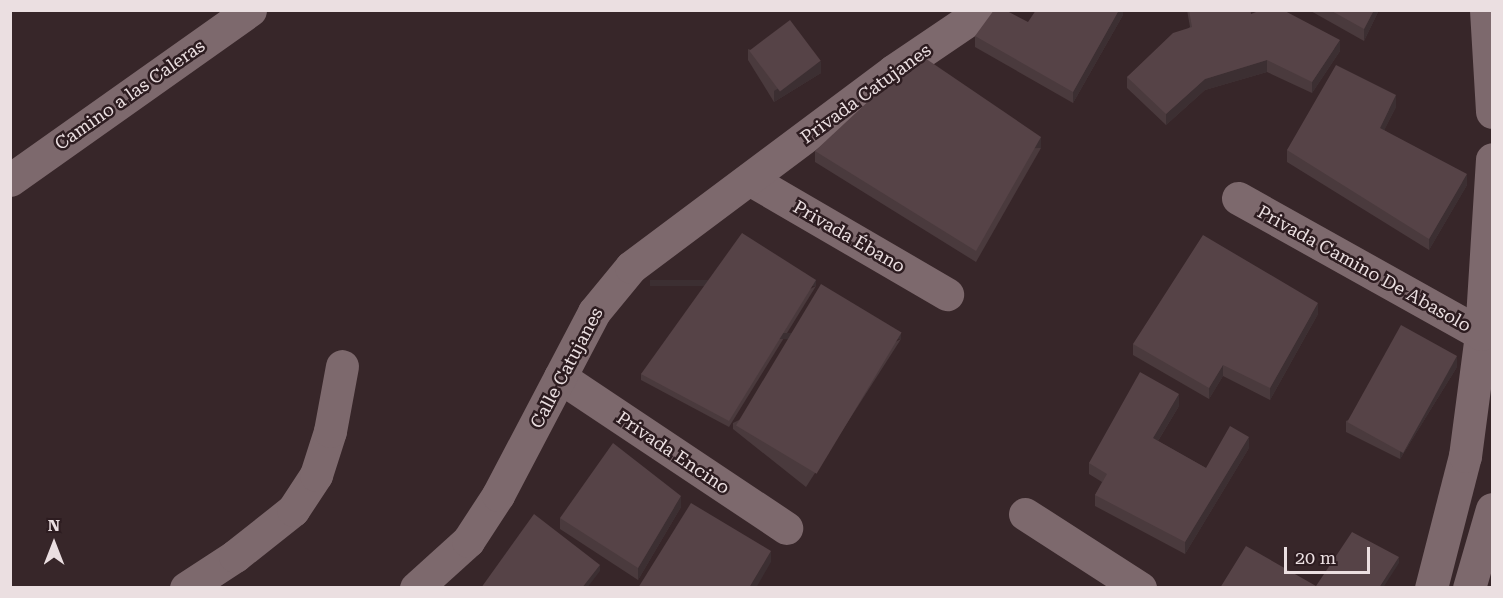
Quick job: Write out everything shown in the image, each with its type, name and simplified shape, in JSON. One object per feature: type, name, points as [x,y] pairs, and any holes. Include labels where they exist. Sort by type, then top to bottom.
[{"type":"street","name":"Camino a las Caleras","points":[[10,180],[250,10]]},
{"type":"street","name":"Privada Catujanes","points":[[751,180],[893,71],[983,10]]},
{"type":"street","points":[[1486,10],[1492,112]]},
{"type":"street","points":[[1431,588],[1465,456],[1487,335],[1492,159]]},
{"type":"street","name":"Privada Ébano","points":[[751,180],[947,294]]},
{"type":"street","name":"Calle Catujanes","points":[[416,588],[468,541],[498,495],[594,312],[631,267],[716,201],[751,180]]},
{"type":"street","name":"Privada Camino De Abasolo","points":[[1238,198],[1487,335]]},
{"type":"street","points":[[186,588],[235,556],[293,510],[316,475],[330,431],[342,366]]},
{"type":"street","name":"Privada Encino","points":[[560,377],[786,528]]},
{"type":"street","points":[[1469,588],[1492,509]]},
{"type":"street","points":[[1025,514],[1140,588]]},
{"type":"building","points":[[994,10],[1005,10],[1028,22],[1036,10],[1119,10],[1073,92],[975,36]]},
{"type":"building","points":[[1189,10],[1250,10],[1251,14],[1261,10],[1283,10],[1340,40],[1312,82],[1267,60],[1205,79],[1166,114],[1127,77],[1173,33],[1192,27]]},
{"type":"building","points":[[1330,10],[1374,10],[1364,29]]},
{"type":"building","points":[[790,20],[821,61],[780,91],[749,51]]},
{"type":"building","points":[[919,54],[1041,137],[976,251],[815,151]]},
{"type":"building","points":[[1336,65],[1396,95],[1380,128],[1467,174],[1429,239],[1287,150]]},
{"type":"building","points":[[742,233],[816,280],[729,421],[641,374]]},
{"type":"building","points":[[1203,235],[1318,303],[1270,388],[1223,365],[1209,388],[1133,344]]},
{"type":"building","points":[[821,284],[902,332],[817,474],[736,425]]},
{"type":"building","points":[[1401,325],[1457,356],[1403,453],[1347,422]]},
{"type":"building","points":[[1140,372],[1179,394],[1153,438],[1206,468],[1230,426],[1249,437],[1185,542],[1095,495],[1107,474],[1089,463]]},
{"type":"building","points":[[613,443],[681,496],[638,568],[560,518]]},
{"type":"building","points":[[691,503],[771,551],[749,588],[638,588]]},
{"type":"building","points":[[534,514],[600,565],[582,588],[481,588]]},
{"type":"building","points":[[1352,532],[1399,557],[1379,588],[1220,588],[1246,546],[1316,586]]}]
